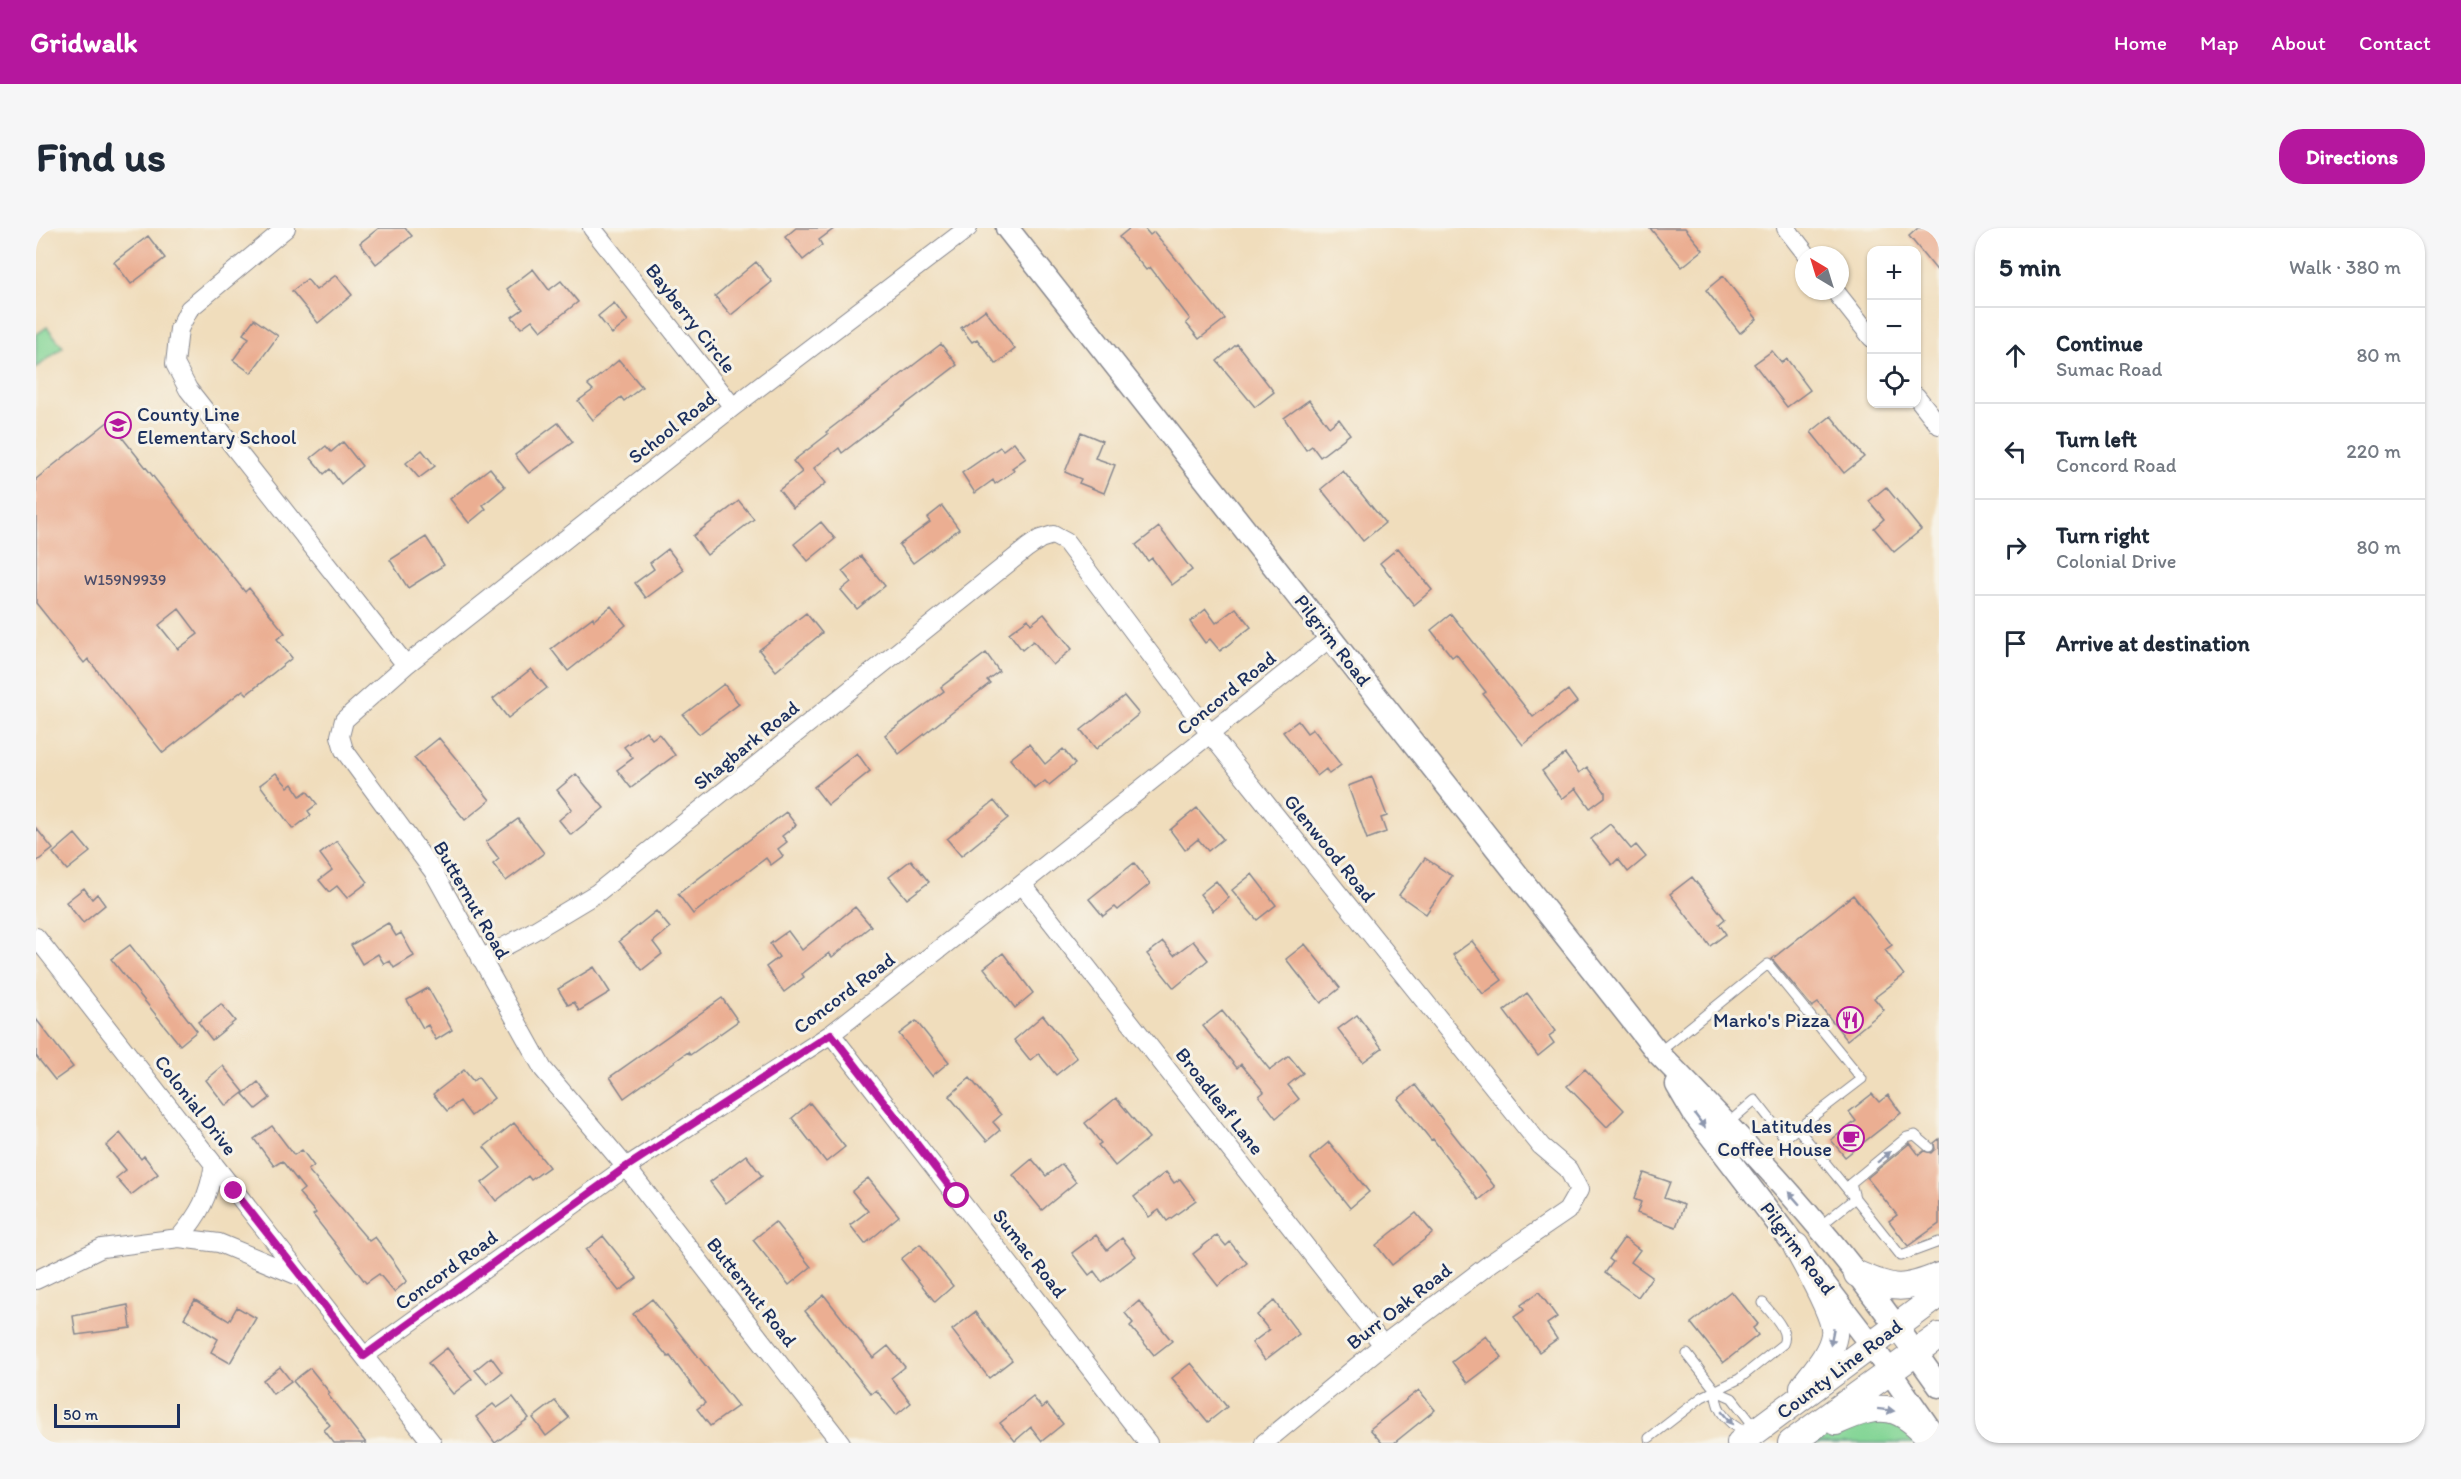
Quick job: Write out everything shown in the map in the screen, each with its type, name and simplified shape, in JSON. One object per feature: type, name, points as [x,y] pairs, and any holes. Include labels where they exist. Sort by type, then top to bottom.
[{"type":"main road","points":[[1789,1406],[1828,1351],[1834,1333],[1829,1312],[1796,1246]]},
{"type":"main road","points":[[1857,1274],[1896,1288],[1915,1285],[1939,1276]]},
{"type":"main road","name":"County Line Road","points":[[1751,1440],[1789,1406],[1939,1295]]},
{"type":"main road","name":"County Line Road","points":[[1792,1443],[1939,1336]]},
{"type":"main road","points":[[1792,1443],[1863,1410],[1885,1407],[1899,1412],[1937,1443]]},
{"type":"street","points":[[286,228],[189,309],[179,329],[175,364],[188,389],[406,665]]},
{"type":"street","name":"Bayberry Circle","points":[[592,228],[733,407]]},
{"type":"street","name":"School Road","points":[[406,665],[733,407],[968,228]]},
{"type":"street","name":"Pilgrim Road","points":[[1007,228],[1658,1053],[1727,1124],[1819,1227],[1857,1274],[1939,1386]]},
{"type":"street","points":[[1786,228],[1800,246]]},
{"type":"street","points":[[1842,300],[1867,332]]},
{"type":"street","points":[[1921,401],[1939,425]]},
{"type":"street","name":"Glenwood Road","points":[[1026,548],[1040,539],[1053,535],[1065,542],[1210,735],[1541,1146],[1568,1169],[1579,1190],[1567,1211]]},
{"type":"street","name":"Shagbark Road","points":[[481,959],[532,933],[597,893],[1026,548]]},
{"type":"street","name":"Concord Road","points":[[364,1356],[626,1167],[831,1034],[1331,637]]},
{"type":"street","name":"Butternut Road","points":[[406,665],[344,720],[340,736],[344,750],[433,872],[543,1069],[626,1167],[841,1443]]},
{"type":"street","name":"Broadleaf Lane","points":[[1022,884],[1383,1345]]},
{"type":"street","name":"Colonial Drive","points":[[36,937],[432,1443]]},
{"type":"street","name":"Sumac Road","points":[[831,1034],[1148,1443]]},
{"type":"street","name":"Pilgrim Road","points":[[1658,1053],[1694,1114],[1871,1345],[1937,1443]]},
{"type":"street","points":[[179,1238],[197,1218],[210,1188],[214,1164]]},
{"type":"street","name":"Burr Oak Road","points":[[1264,1443],[1383,1345],[1491,1263],[1567,1211]]},
{"type":"street","points":[[1796,1246],[1819,1227]]},
{"type":"street","points":[[36,1280],[102,1248],[179,1238],[219,1243],[303,1278]]},
{"type":"lane","points":[[1658,1053],[1768,964],[1862,1079],[1785,1138],[1755,1100],[1727,1124]]},
{"type":"lane","points":[[1798,1129],[1901,1256],[1939,1242]]},
{"type":"lane","points":[[1855,1198],[1851,1183],[1907,1137],[1915,1135],[1929,1147]]},
{"type":"lane","points":[[1819,1227],[1855,1198]]},
{"type":"lane","points":[[1649,1438],[1700,1398],[1739,1379],[1785,1342],[1782,1329],[1763,1304]]},
{"type":"lane","points":[[1688,1354],[1716,1391],[1732,1398],[1749,1420],[1751,1440]]},
{"type":"lane","points":[[1716,1391],[1716,1403],[1729,1421],[1751,1440]]},
{"type":"green space","points":[[47,327],[63,347],[36,368],[36,335]]},
{"type":"green space","points":[[1890,1418],[1919,1443],[1813,1443],[1853,1419]]},
{"type":"building","points":[[379,228],[405,228],[412,236],[376,264],[360,243]]},
{"type":"building","points":[[796,228],[835,228],[819,240],[822,245],[803,260],[785,237]]},
{"type":"building","points":[[1130,228],[1144,228],[1150,235],[1154,232],[1225,319],[1199,339],[1186,323],[1190,319],[1150,267],[1146,270],[1119,237]]},
{"type":"building","points":[[1650,228],[1685,228],[1703,250],[1682,267]]},
{"type":"building","points":[[1918,228],[1933,228],[1939,235],[1939,273],[1921,251],[1921,246],[1917,246],[1909,236]]},
{"type":"building","points":[[148,236],[165,258],[131,284],[114,262]]},
{"type":"building","points":[[756,262],[772,282],[731,315],[715,296]]},
{"type":"building","points":[[533,269],[549,290],[561,281],[578,302],[541,331],[532,320],[521,328],[512,317],[523,309],[507,289]]},
{"type":"building","points":[[336,275],[352,295],[318,323],[292,291],[307,279],[316,290]]},
{"type":"building","points":[[1723,276],[1757,319],[1740,333],[1706,290]]},
{"type":"building","points":[[614,303],[628,321],[612,334],[598,316]]},
{"type":"building","points":[[985,310],[1015,349],[996,364],[977,339],[972,342],[961,328]]},
{"type":"building","points":[[254,319],[278,336],[251,373],[233,360],[249,338],[243,334]]},
{"type":"building","points":[[941,344],[957,365],[842,453],[839,448],[814,468],[826,483],[793,508],[779,490],[802,472],[793,461],[828,434],[826,432]]},
{"type":"building","points":[[1237,344],[1274,392],[1255,407],[1217,361]]},
{"type":"building","points":[[1772,351],[1782,363],[1787,359],[1810,390],[1787,407],[1754,364]]},
{"type":"building","points":[[619,360],[642,387],[624,401],[621,397],[593,420],[578,401],[593,390],[588,385]]},
{"type":"building","points":[[1309,400],[1329,427],[1339,419],[1350,434],[1320,457],[1312,446],[1306,450],[1284,418]]},
{"type":"building","points":[[1831,416],[1864,457],[1844,473],[1811,432]]},
{"type":"building","points":[[109,421],[245,592],[249,588],[285,633],[277,639],[292,658],[247,694],[243,690],[163,753],[88,659],[84,663],[36,603],[36,479]],"holes":[[[179,609],[198,634],[178,649],[159,625]]]},
{"type":"building","points":[[558,423],[573,442],[529,473],[515,455]]},
{"type":"building","points":[[1081,432],[1102,441],[1095,458],[1115,465],[1104,493],[1079,483],[1081,479],[1065,472]]},
{"type":"building","points":[[343,442],[362,466],[341,484],[330,469],[324,474],[311,458],[326,446],[331,452]]},
{"type":"building","points":[[1014,442],[1026,458],[1012,468],[1014,471],[995,484],[993,480],[975,493],[962,473],[1000,447],[1003,450]]},
{"type":"building","points":[[422,450],[435,466],[419,478],[406,463]]},
{"type":"building","points":[[490,468],[505,487],[483,505],[486,509],[469,523],[450,499]]},
{"type":"building","points":[[1343,471],[1385,523],[1363,541],[1321,489]]},
{"type":"building","points":[[1886,487],[1921,530],[1894,552],[1874,528],[1884,519],[1869,501]]},
{"type":"building","points":[[739,501],[754,519],[707,555],[693,536]]},
{"type":"building","points":[[942,506],[959,529],[913,563],[899,545],[930,522],[927,518]]},
{"type":"building","points":[[821,522],[835,539],[808,561],[794,544]]},
{"type":"building","points":[[1159,527],[1192,570],[1172,585],[1152,558],[1148,561],[1136,545]]},
{"type":"building","points":[[426,537],[444,565],[408,588],[390,560]]},
{"type":"building","points":[[1398,548],[1432,590],[1414,605],[1380,563]]},
{"type":"building","points":[[668,549],[684,570],[646,598],[635,583],[654,569],[650,563]]},
{"type":"building","points":[[861,556],[885,586],[857,609],[841,590],[851,582],[842,571]]},
{"type":"building","points":[[611,606],[626,625],[568,671],[551,649]]},
{"type":"building","points":[[1236,608],[1251,627],[1220,651],[1210,639],[1205,643],[1190,622],[1206,609],[1216,623]]},
{"type":"building","points":[[806,613],[822,633],[776,671],[759,650]]},
{"type":"building","points":[[1044,614],[1072,649],[1053,665],[1033,641],[1022,650],[1009,633],[1028,619],[1031,624]]},
{"type":"building","points":[[1451,614],[1533,717],[1568,690],[1577,702],[1523,745],[1483,694],[1486,692],[1456,654],[1452,657],[1431,630]]},
{"type":"building","points":[[986,653],[999,671],[987,680],[990,683],[899,754],[885,735],[944,691],[941,687]]},
{"type":"building","points":[[531,669],[547,688],[508,718],[493,699]]},
{"type":"building","points":[[724,684],[739,704],[699,734],[683,715]]},
{"type":"building","points":[[1124,696],[1139,714],[1096,749],[1081,730]]},
{"type":"building","points":[[1298,721],[1307,733],[1313,729],[1341,765],[1329,774],[1326,769],[1317,776],[1283,732]]},
{"type":"building","points":[[646,731],[652,739],[659,734],[675,755],[631,788],[617,770],[633,758],[624,747]]},
{"type":"building","points":[[439,738],[490,800],[465,820],[414,758]]},
{"type":"building","points":[[1029,744],[1045,764],[1063,749],[1075,764],[1049,785],[1045,781],[1035,789],[1010,759]]},
{"type":"building","points":[[857,753],[870,771],[828,805],[814,787]]},
{"type":"building","points":[[1565,754],[1579,773],[1587,767],[1605,792],[1605,797],[1590,808],[1576,788],[1562,799],[1542,771]]},
{"type":"building","points":[[276,773],[288,787],[292,784],[300,796],[307,791],[317,804],[308,811],[311,815],[293,829],[260,785]]},
{"type":"building","points":[[576,774],[604,808],[571,835],[559,820],[572,809],[557,790]]},
{"type":"building","points":[[1372,777],[1387,816],[1381,818],[1386,832],[1367,839],[1348,786]]},
{"type":"building","points":[[994,801],[1008,818],[961,856],[947,839]]},
{"type":"building","points":[[1197,808],[1223,839],[1208,851],[1198,839],[1185,850],[1170,830]]},
{"type":"building","points":[[786,812],[796,825],[782,836],[787,842],[778,849],[783,856],[771,865],[766,858],[693,914],[678,894]]},
{"type":"building","points":[[518,819],[544,853],[506,881],[493,864],[499,859],[486,842]]},
{"type":"building","points":[[1610,824],[1631,849],[1636,845],[1646,857],[1628,872],[1618,859],[1612,865],[1591,839]]},
{"type":"building","points":[[36,828],[53,849],[36,862]]},
{"type":"building","points":[[75,834],[90,852],[67,870],[53,853]]},
{"type":"building","points":[[337,841],[368,882],[347,898],[337,886],[329,892],[319,880],[332,870],[320,854]]},
{"type":"building","points":[[1425,858],[1452,876],[1426,914],[1399,895]]},
{"type":"building","points":[[911,860],[929,882],[907,899],[889,877]]},
{"type":"building","points":[[1134,863],[1150,884],[1118,910],[1115,907],[1103,916],[1089,899]]},
{"type":"building","points":[[1252,874],[1276,905],[1257,920],[1232,890]]},
{"type":"building","points":[[1692,877],[1725,919],[1719,924],[1726,934],[1710,946],[1670,894]]},
{"type":"building","points":[[1216,881],[1229,898],[1213,911],[1200,894]]},
{"type":"building","points":[[84,888],[92,899],[97,894],[105,905],[83,923],[66,902]]},
{"type":"building","points":[[1853,895],[1892,945],[1885,950],[1904,975],[1874,998],[1884,1010],[1847,1040],[1818,1003],[1812,1007],[1772,959]]},
{"type":"building","points":[[855,907],[871,926],[832,957],[829,953],[802,974],[804,977],[784,992],[766,967],[779,957],[770,944],[788,931],[802,950]]},
{"type":"building","points":[[656,911],[670,928],[653,942],[662,954],[642,970],[619,941]]},
{"type":"building","points":[[388,923],[396,936],[401,933],[414,956],[394,968],[390,961],[384,964],[378,954],[362,964],[351,945]]},
{"type":"building","points":[[1193,941],[1208,960],[1174,988],[1147,954],[1163,942],[1174,955]]},
{"type":"building","points":[[1472,941],[1502,980],[1483,994],[1453,955]]},
{"type":"building","points":[[1305,944],[1340,988],[1321,1003],[1286,959]]},
{"type":"building","points":[[130,945],[197,1031],[180,1045],[111,959]]},
{"type":"building","points":[[1003,953],[1033,993],[1015,1008],[984,968]]},
{"type":"building","points":[[594,967],[610,992],[579,1011],[574,1002],[568,1005],[558,989]]},
{"type":"building","points":[[428,988],[452,1030],[436,1040],[428,1025],[423,1028],[407,1000]]},
{"type":"building","points":[[1527,993],[1556,1031],[1549,1036],[1554,1043],[1538,1056],[1504,1011]]},
{"type":"building","points":[[722,998],[738,1021],[690,1055],[688,1052],[624,1098],[610,1077]]},
{"type":"building","points":[[221,1004],[235,1021],[212,1040],[198,1022]]},
{"type":"building","points":[[1222,1011],[1270,1070],[1289,1056],[1303,1073],[1288,1085],[1299,1099],[1276,1118],[1259,1096],[1264,1092],[1241,1064],[1237,1068],[1203,1026]]},
{"type":"building","points":[[1043,1015],[1077,1058],[1056,1075],[1039,1054],[1030,1060],[1014,1040]]},
{"type":"building","points":[[1357,1015],[1382,1048],[1363,1062],[1338,1029]]},
{"type":"building","points":[[36,1019],[73,1067],[55,1080],[36,1056]]},
{"type":"building","points":[[916,1021],[949,1062],[932,1076],[899,1034]]},
{"type":"building","points":[[223,1066],[244,1092],[226,1106],[206,1080]]},
{"type":"building","points":[[1585,1069],[1624,1110],[1607,1127],[1567,1086]]},
{"type":"building","points":[[464,1070],[473,1081],[478,1077],[494,1098],[471,1116],[460,1101],[447,1111],[433,1094]]},
{"type":"building","points":[[970,1078],[1001,1115],[993,1122],[1000,1130],[987,1141],[949,1096]]},
{"type":"building","points":[[258,1082],[270,1098],[256,1109],[243,1094]]},
{"type":"building","points":[[1415,1085],[1495,1187],[1479,1200],[1433,1139],[1431,1140],[1398,1099]]},
{"type":"building","points":[[1872,1094],[1879,1102],[1888,1095],[1901,1113],[1845,1157],[1831,1140],[1856,1121],[1849,1112]]},
{"type":"building","points":[[1116,1098],[1149,1138],[1115,1166],[1098,1145],[1101,1143],[1085,1123]]},
{"type":"building","points":[[810,1103],[845,1147],[826,1162],[792,1118]]},
{"type":"building","points":[[514,1123],[549,1167],[531,1180],[528,1176],[496,1201],[482,1183],[501,1168],[484,1147]]},
{"type":"building","points":[[272,1126],[294,1155],[302,1150],[314,1166],[308,1170],[369,1241],[375,1237],[394,1262],[407,1281],[394,1292],[379,1274],[366,1283],[313,1215],[316,1213],[299,1193],[304,1189],[282,1161],[274,1166],[254,1139]]},
{"type":"building","points":[[120,1133],[141,1159],[144,1156],[158,1174],[131,1195],[116,1178],[126,1170],[106,1146]]},
{"type":"building","points":[[1939,1139],[1939,1224],[1908,1246],[1889,1221],[1897,1215],[1867,1178],[1910,1143],[1919,1155],[1924,1151],[1931,1153],[1935,1149],[1934,1143]]},
{"type":"building","points":[[1329,1142],[1369,1192],[1350,1208],[1310,1158]]},
{"type":"building","points":[[746,1155],[762,1176],[726,1203],[710,1182]]},
{"type":"building","points":[[1032,1159],[1046,1176],[1062,1164],[1076,1182],[1042,1210],[1013,1175]]},
{"type":"building","points":[[1166,1172],[1174,1183],[1180,1179],[1196,1200],[1167,1221],[1159,1210],[1149,1217],[1134,1197]]},
{"type":"building","points":[[1644,1173],[1670,1182],[1664,1198],[1684,1205],[1676,1227],[1637,1213],[1641,1202],[1634,1199]]},
{"type":"building","points":[[868,1178],[899,1216],[865,1244],[850,1225],[868,1211],[852,1191]]},
{"type":"building","points":[[1416,1213],[1433,1233],[1392,1265],[1376,1245]]},
{"type":"building","points":[[775,1222],[811,1267],[789,1285],[753,1240]]},
{"type":"building","points":[[1096,1235],[1107,1250],[1122,1238],[1136,1256],[1102,1282],[1094,1271],[1089,1275],[1072,1253]]},
{"type":"building","points":[[1217,1235],[1226,1246],[1230,1242],[1247,1263],[1218,1286],[1193,1254]]},
{"type":"building","points":[[603,1236],[637,1278],[619,1291],[586,1250]]},
{"type":"building","points":[[1624,1238],[1640,1250],[1631,1262],[1652,1277],[1638,1297],[1605,1273],[1613,1262],[1609,1259]]},
{"type":"building","points":[[920,1244],[953,1286],[935,1302],[901,1259]]},
{"type":"building","points":[[1731,1291],[1758,1324],[1753,1328],[1758,1335],[1723,1363],[1691,1323]]},
{"type":"building","points":[[1539,1292],[1557,1317],[1547,1324],[1557,1339],[1539,1352],[1514,1317],[1524,1310],[1521,1305]]},
{"type":"building","points":[[824,1295],[873,1358],[888,1346],[905,1367],[891,1378],[911,1403],[896,1415],[876,1390],[871,1394],[805,1311]]},
{"type":"building","points":[[652,1299],[738,1406],[710,1426],[697,1409],[705,1403],[670,1356],[668,1357],[633,1314]]},
{"type":"building","points":[[195,1300],[229,1321],[237,1307],[256,1318],[230,1363],[211,1352],[218,1339],[184,1318]]},
{"type":"building","points":[[1139,1301],[1172,1341],[1154,1355],[1130,1326],[1133,1323],[1125,1313]]},
{"type":"building","points":[[1274,1301],[1299,1334],[1265,1360],[1252,1343],[1269,1330],[1257,1315]]},
{"type":"building","points":[[128,1305],[131,1328],[76,1335],[73,1316]]},
{"type":"building","points":[[975,1312],[1012,1360],[989,1378],[952,1330]]},
{"type":"building","points":[[1486,1336],[1502,1357],[1468,1383],[1452,1362]]},
{"type":"building","points":[[447,1348],[472,1379],[453,1394],[428,1363]]},
{"type":"building","points":[[491,1357],[502,1372],[487,1384],[475,1370]]},
{"type":"building","points":[[1191,1363],[1227,1407],[1208,1422],[1172,1378]]},
{"type":"building","points":[[280,1367],[291,1381],[273,1394],[263,1380]]},
{"type":"building","points":[[310,1368],[366,1443],[334,1443],[324,1430],[330,1425],[293,1381]]},
{"type":"building","points":[[1419,1390],[1435,1410],[1394,1443],[1382,1443],[1370,1429]]},
{"type":"building","points":[[513,1397],[529,1418],[495,1443],[476,1417],[493,1404],[497,1408]]},
{"type":"building","points":[[1033,1397],[1042,1408],[1047,1404],[1063,1424],[1042,1441],[1031,1427],[1015,1441],[1000,1423]]},
{"type":"building","points":[[555,1401],[569,1418],[546,1436],[533,1418]]},
{"type":"place","name":"County Line Elementary School","points":[[118,425]]},
{"type":"place","name":"Marko's Pizza","points":[[1850,1020]]},
{"type":"place","name":"Latitudes Coffee House","points":[[1851,1138]]},
{"type":"route","points":[[234,1191],[364,1356],[626,1167],[831,1034],[957,1196]]}]
